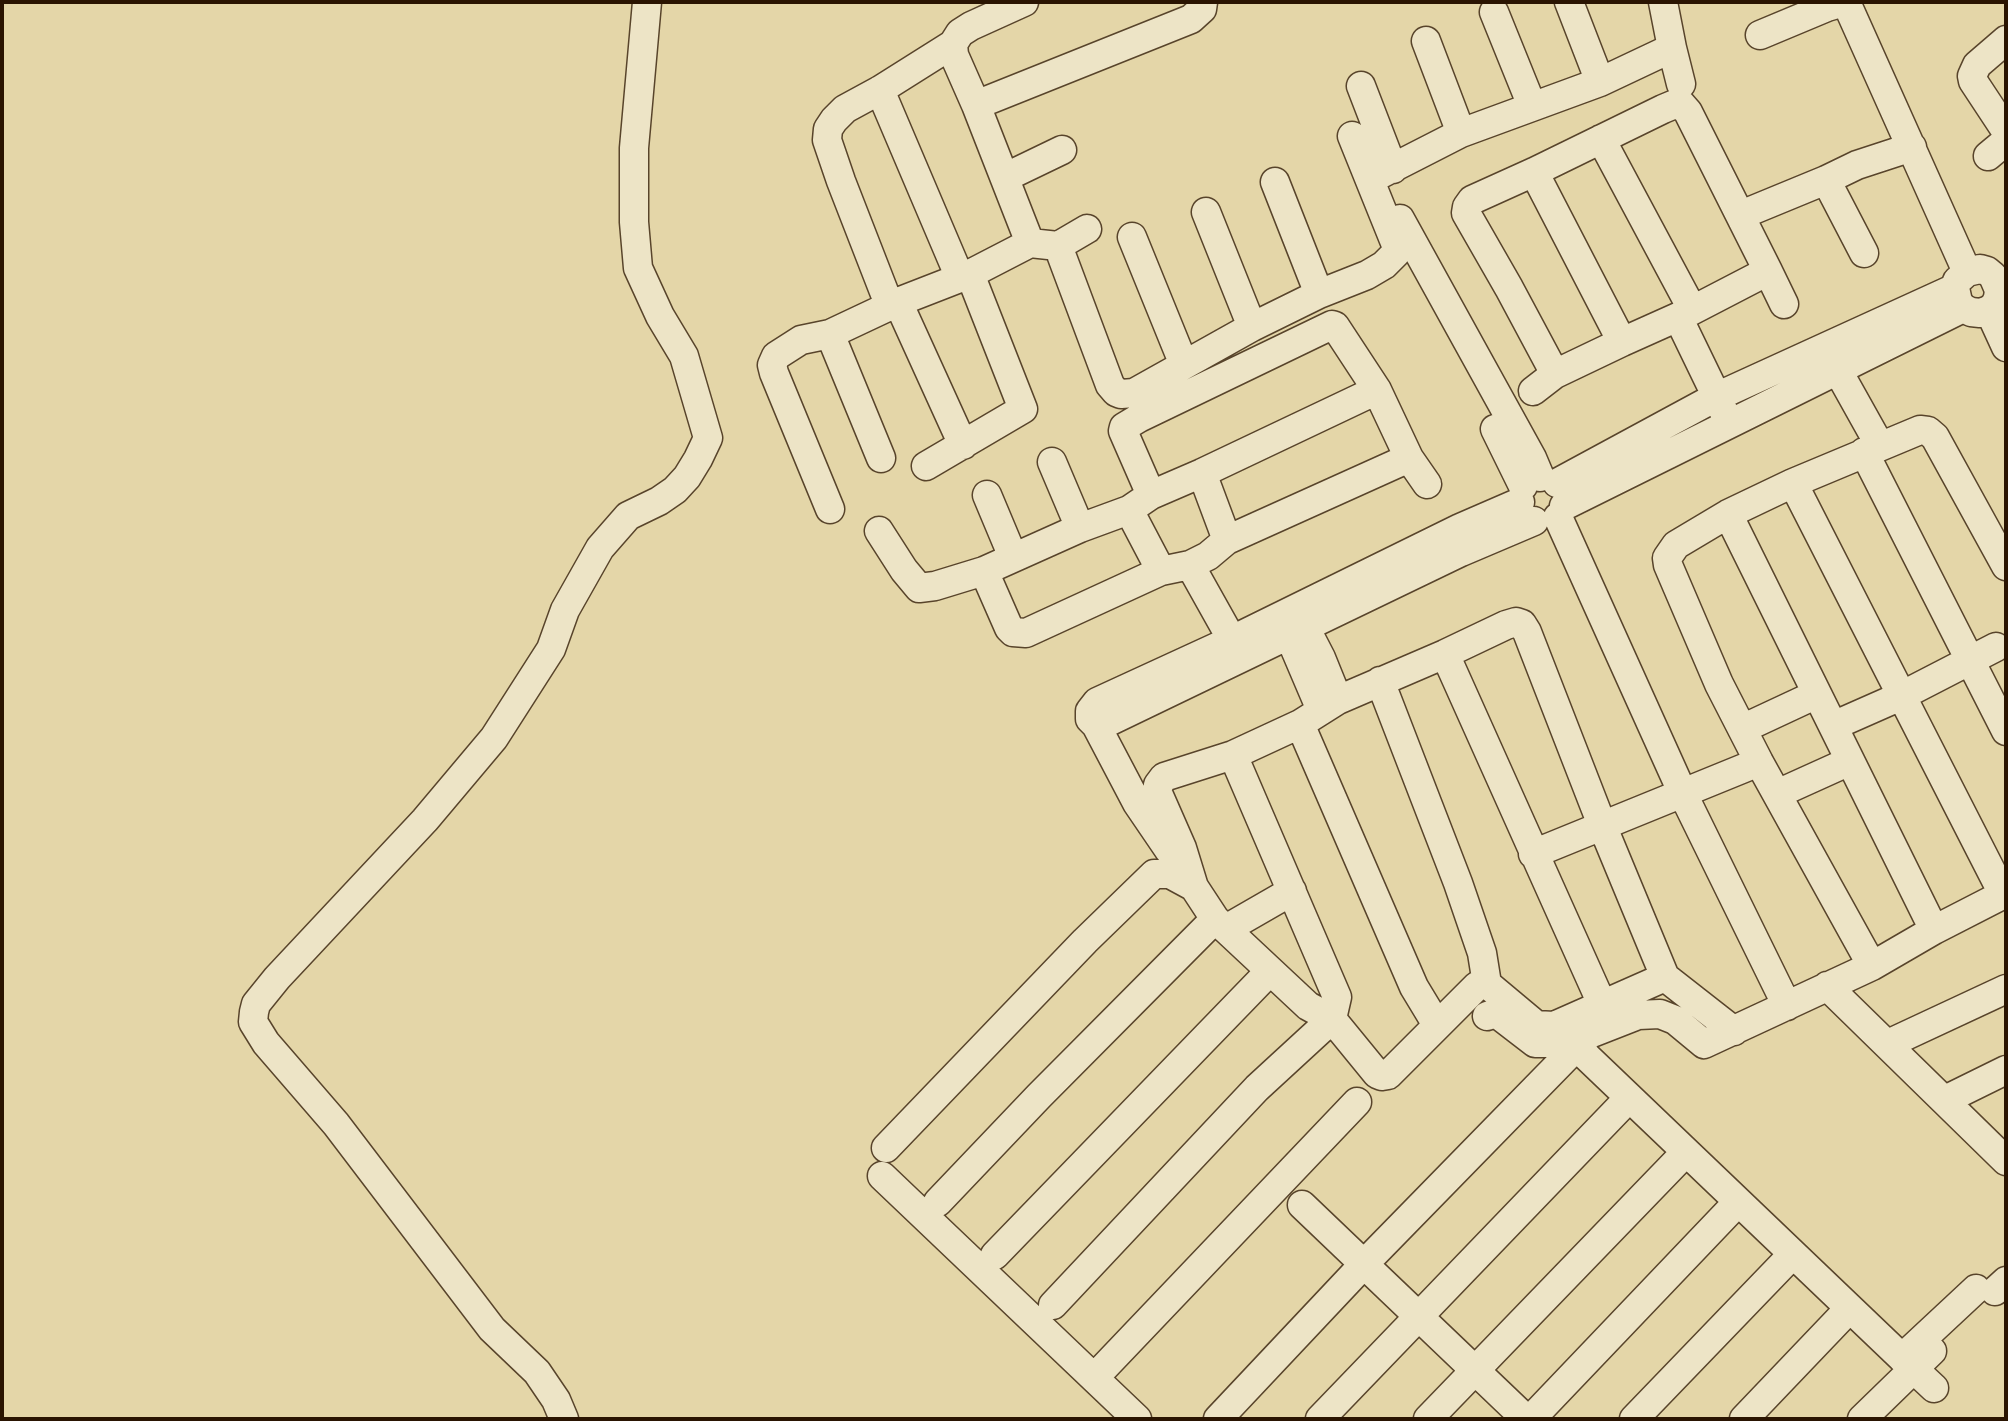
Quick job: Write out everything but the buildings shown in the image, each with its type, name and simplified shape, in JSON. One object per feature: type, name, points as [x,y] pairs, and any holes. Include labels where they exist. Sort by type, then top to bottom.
[{"type":"street","points":[[647,2],[634,148],[635,239],[638,268],[660,316],[684,356],[708,438],[687,477]]},
{"type":"street","points":[[963,445],[894,304],[841,181],[827,140],[828,129],[839,115],[953,44],[960,33],[1024,2]]},
{"type":"street","points":[[976,105],[1191,19],[1202,9],[1203,2]]},
{"type":"street","points":[[1569,2],[1600,82]]},
{"type":"street","points":[[1662,2],[1681,84]]},
{"type":"street","points":[[1760,35],[1827,6],[1845,2],[2006,347]]},
{"type":"street","points":[[1494,12],[1532,106]]},
{"type":"street","points":[[2006,40],[1977,65],[1972,76],[2006,131]]},
{"type":"street","points":[[1426,41],[1461,133]]},
{"type":"street","points":[[953,44],[954,55],[1006,177],[1030,243]]},
{"type":"street","points":[[1382,174],[1461,133],[1600,82],[1672,48]]},
{"type":"street","points":[[1058,246],[1108,380],[1116,392],[1127,394],[1134,393],[1252,327],[1319,294],[1367,275],[1384,265],[1396,253],[1396,245],[1360,86]]},
{"type":"street","points":[[880,90],[1023,409],[926,466]]},
{"type":"street","points":[[1768,271],[1544,383],[1509,288],[1466,214],[1467,207],[1472,200],[1663,108],[1681,104],[1688,112],[1741,215],[1784,304]]},
{"type":"street","points":[[1352,136],[1382,174]]},
{"type":"street","points":[[1601,139],[1736,419]]},
{"type":"street","points":[[1741,215],[1857,165],[1912,147]]},
{"type":"street","points":[[1006,177],[1062,150]]},
{"type":"street","points":[[1534,172],[1622,342]]},
{"type":"street","points":[[1826,180],[1864,253]]},
{"type":"street","points":[[1275,182],[1319,294]]},
{"type":"street","points":[[1206,212],[1252,327]]},
{"type":"street","points":[[1400,219],[1532,458],[1542,499]]},
{"type":"street","points":[[830,509],[774,373],[772,365],[776,356],[801,340],[830,334],[894,304],[965,276],[1030,243],[1058,246],[1087,229]]},
{"type":"street","points":[[1132,237],[1184,365]]},
{"type":"street","points":[[1487,984],[1477,986],[1388,1075],[1377,1074],[1332,1019],[1308,1006],[1220,924],[1137,803],[1096,726],[1460,528],[1542,499],[1736,419],[1837,369],[1978,284]]},
{"type":"street","points":[[1242,646],[1297,631],[1461,552],[1542,499],[1724,393],[1978,284]]},
{"type":"street","points":[[1436,315],[1542,499],[1787,1006]]},
{"type":"street","points":[[1161,571],[1140,503],[1124,427],[1332,325],[1377,390],[1409,458],[1427,484]]},
{"type":"street","points":[[830,334],[880,458]]},
{"type":"street","points":[[1837,369],[1970,660],[2006,731]]},
{"type":"street","points":[[878,531],[919,588],[984,572],[1140,503],[1377,390]]},
{"type":"street","points":[[1872,966],[1719,684],[1667,561],[1669,555],[1676,545],[1728,514],[1872,449],[1920,430],[1928,430],[1935,437],[2006,566]]},
{"type":"street","points":[[984,572],[1009,628],[1022,634],[1161,571],[1209,554],[1409,458]]},
{"type":"street","points":[[564,1419],[556,1400],[537,1372],[492,1329],[336,1124],[266,1043],[254,1022],[254,1012],[256,1004],[277,978],[425,820],[494,738],[546,658],[565,610],[604,542],[628,516],[667,496],[687,477],[718,460]]},
{"type":"street","points":[[1052,462],[1080,528]]},
{"type":"street","points":[[1202,473],[1209,554],[1242,646]]},
{"type":"street","points":[[1487,1016],[1496,1013],[1535,1043],[1579,1041],[1638,1015],[1660,1014],[1675,1020],[1704,1044],[1872,966],[2005,893],[1793,483]]},
{"type":"street","points":[[987,495],[1013,557]]},
{"type":"street","points":[[1728,514],[1934,930]]},
{"type":"street","points":[[1194,887],[1182,848],[1157,791],[1164,777],[1233,755],[1380,681],[1516,622],[1522,624],[1527,632],[1665,977],[1734,1031]]},
{"type":"street","points":[[1297,631],[1321,658],[1320,711],[1414,987],[1437,1025]]},
{"type":"street","points":[[1833,726],[1901,696],[1996,647]]},
{"type":"street","points":[[1446,654],[1597,993]]},
{"type":"street","points":[[1380,681],[1458,883],[1482,953],[1487,984],[1536,1025],[1554,1026],[1665,977]]},
{"type":"street","points":[[1742,729],[1817,694]]},
{"type":"street","points":[[1053,1305],[1256,1088],[1332,1019],[1337,997],[1233,755]]},
{"type":"street","points":[[1777,794],[1850,761]]},
{"type":"street","points":[[1534,854],[1759,762]]},
{"type":"street","points":[[886,1148],[1085,940],[1154,874],[1170,874],[1194,887]]},
{"type":"street","points":[[938,1202],[1039,1096],[1220,924],[1292,891]]},
{"type":"street","points":[[995,1255],[1270,971]]},
{"type":"street","points":[[1827,986],[2006,1159]]},
{"type":"street","points":[[1888,1044],[2006,989]]},
{"type":"street","points":[[1579,1041],[1586,1056],[1934,1388]]},
{"type":"street","points":[[1218,1419],[1579,1041]]},
{"type":"street","points":[[1945,1100],[2006,1070]]},
{"type":"street","points":[[1320,1419],[1629,1098]]},
{"type":"street","points":[[1094,1378],[1357,1102]]},
{"type":"street","points":[[1428,1419],[1686,1152]]},
{"type":"street","points":[[882,1176],[1137,1419]]},
{"type":"street","points":[[1531,1419],[1738,1202]]},
{"type":"street","points":[[1302,1205],[1525,1419]]},
{"type":"street","points":[[1634,1419],[1793,1254]]},
{"type":"street","points":[[1862,1419],[1907,1364],[1991,1290]]},
{"type":"street","points":[[1744,1419],[1849,1308]]}]
